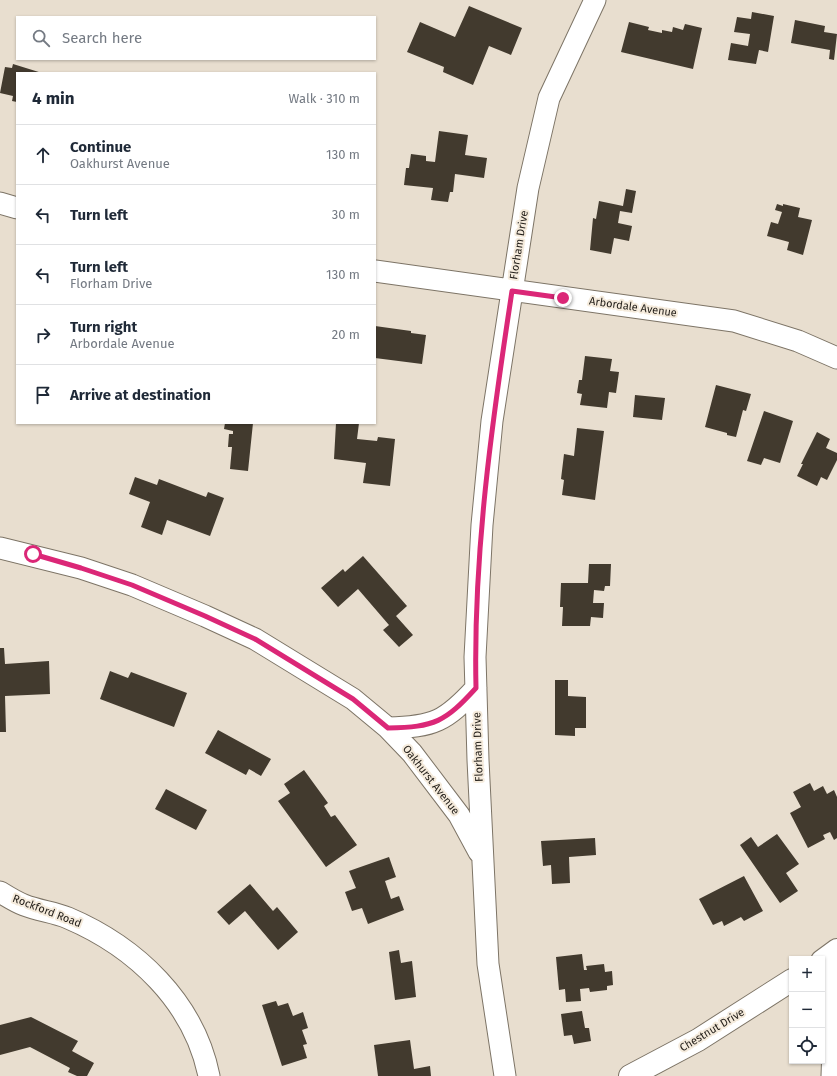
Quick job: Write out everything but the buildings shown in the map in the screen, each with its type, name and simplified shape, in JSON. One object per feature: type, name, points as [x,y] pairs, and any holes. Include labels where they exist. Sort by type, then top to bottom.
[{"type":"street","name":"Florham Drive","points":[[505,1076],[488,964],[482,856],[476,657],[482,525],[492,421],[528,188],[549,98],[580,27],[595,0]]},
{"type":"street","points":[[0,203],[16,208]]},
{"type":"street","name":"Arbordale Avenue","points":[[376,271],[734,321],[798,341],[837,358]]},
{"type":"street","name":"Oakhurst Avenue","points":[[0,548],[81,568],[132,585],[205,616],[255,639],[353,699],[388,728],[412,753],[459,815],[482,856]]},
{"type":"street","points":[[388,728],[416,727],[442,720],[458,708],[476,688]]},
{"type":"street","name":"Rockford Road","points":[[0,892],[23,905],[67,918],[103,934],[136,957],[165,986],[188,1020],[207,1064],[209,1076]]},
{"type":"street","points":[[830,956],[834,1020],[832,1076]]},
{"type":"street","name":"Chestnut Drive","points":[[630,1076],[698,1040],[789,982]]},
{"type":"route","points":[[33,554],[132,585],[255,639],[353,699],[388,728],[416,727],[442,720],[458,708],[476,688],[482,525],[492,421],[512,291],[563,298]]}]
